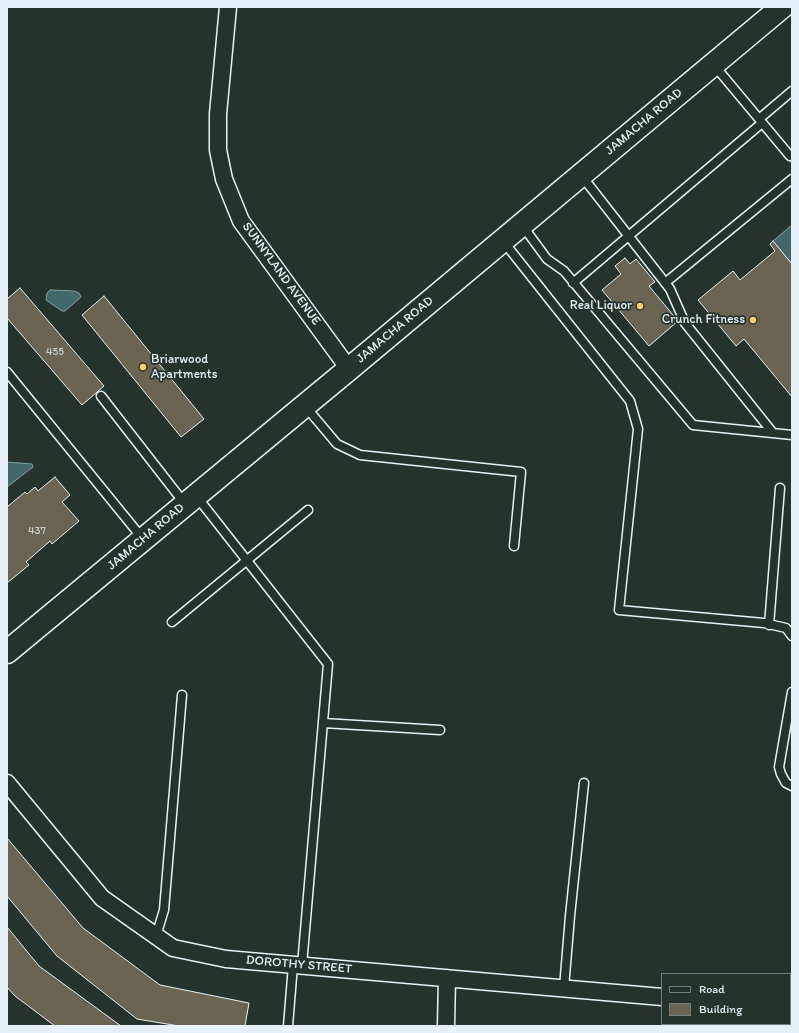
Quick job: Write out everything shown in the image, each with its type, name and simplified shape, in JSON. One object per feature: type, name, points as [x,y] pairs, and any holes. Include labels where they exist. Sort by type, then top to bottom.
[{"type":"main road","name":"JAMACHA ROAD","points":[[7,652],[349,369],[782,7]]},
{"type":"street","name":"SUNNYLAND AVENUE","points":[[228,7],[218,114],[218,150],[224,179],[241,221],[349,369]]},
{"type":"street","name":"DOROTHY STREET","points":[[7,783],[102,898],[173,948],[226,959],[661,997]]},
{"type":"street","points":[[446,1026],[447,978]]},
{"type":"lane","points":[[713,64],[791,156]]},
{"type":"lane","points":[[573,283],[761,121],[792,91]]},
{"type":"lane","points":[[581,175],[670,289],[686,323],[773,433]]},
{"type":"lane","points":[[665,283],[792,179]]},
{"type":"lane","points":[[522,224],[547,259],[564,271],[693,425],[792,435]]},
{"type":"lane","points":[[502,240],[630,401],[638,429],[619,610],[769,625],[786,628],[792,636]]},
{"type":"lane","points":[[7,372],[143,540]]},
{"type":"lane","points":[[101,396],[191,500],[247,560],[328,664],[324,723],[297,965],[288,1026]]},
{"type":"lane","points":[[305,405],[337,444],[360,455],[521,472],[514,546]]},
{"type":"lane","points":[[769,625],[780,488]]},
{"type":"lane","points":[[172,622],[308,510]]},
{"type":"lane","points":[[792,692],[779,766],[786,783],[792,786]]},
{"type":"lane","points":[[156,936],[164,910],[182,695]]},
{"type":"lane","points":[[324,723],[440,730]]},
{"type":"lane","points":[[564,988],[584,783]]},
{"type":"water","points":[[792,225],[792,264],[773,241]]},
{"type":"water","points":[[50,290],[74,291],[79,293],[81,297],[65,311],[62,311],[46,300],[47,293]]},
{"type":"water","points":[[7,462],[32,464],[33,467],[7,487]]},
{"type":"building","name":"Crunch Fitness","points":[[773,241],[792,264],[792,397],[744,339],[736,346],[698,300],[733,271],[740,280],[775,251],[770,244]]},
{"type":"building","name":"Real Liquor","points":[[625,258],[630,264],[636,259],[655,282],[649,286],[678,321],[649,346],[602,290],[621,274],[615,266]]},
{"type":"building","points":[[20,288],[104,386],[82,405],[7,318],[7,299]]},
{"type":"building","name":"Briarwood Apartments","points":[[104,296],[204,419],[181,437],[82,315]]},
{"type":"building","points":[[55,477],[70,495],[62,502],[79,521],[52,544],[50,541],[26,562],[29,565],[7,583],[7,507],[25,492],[27,494],[35,487],[38,491]]},
{"type":"building","points":[[7,838],[83,928],[160,985],[249,1003],[245,1026],[179,1026],[137,1019],[57,956],[7,896]]},
{"type":"building","points":[[7,927],[39,966],[121,1026],[55,1026],[15,996],[7,987]]},
{"type":"place","name":"Real Liquor","points":[[640,306]]},
{"type":"place","name":"Crunch Fitness","points":[[753,320]]},
{"type":"place","name":"Briarwood Apartments","points":[[143,367]]}]
